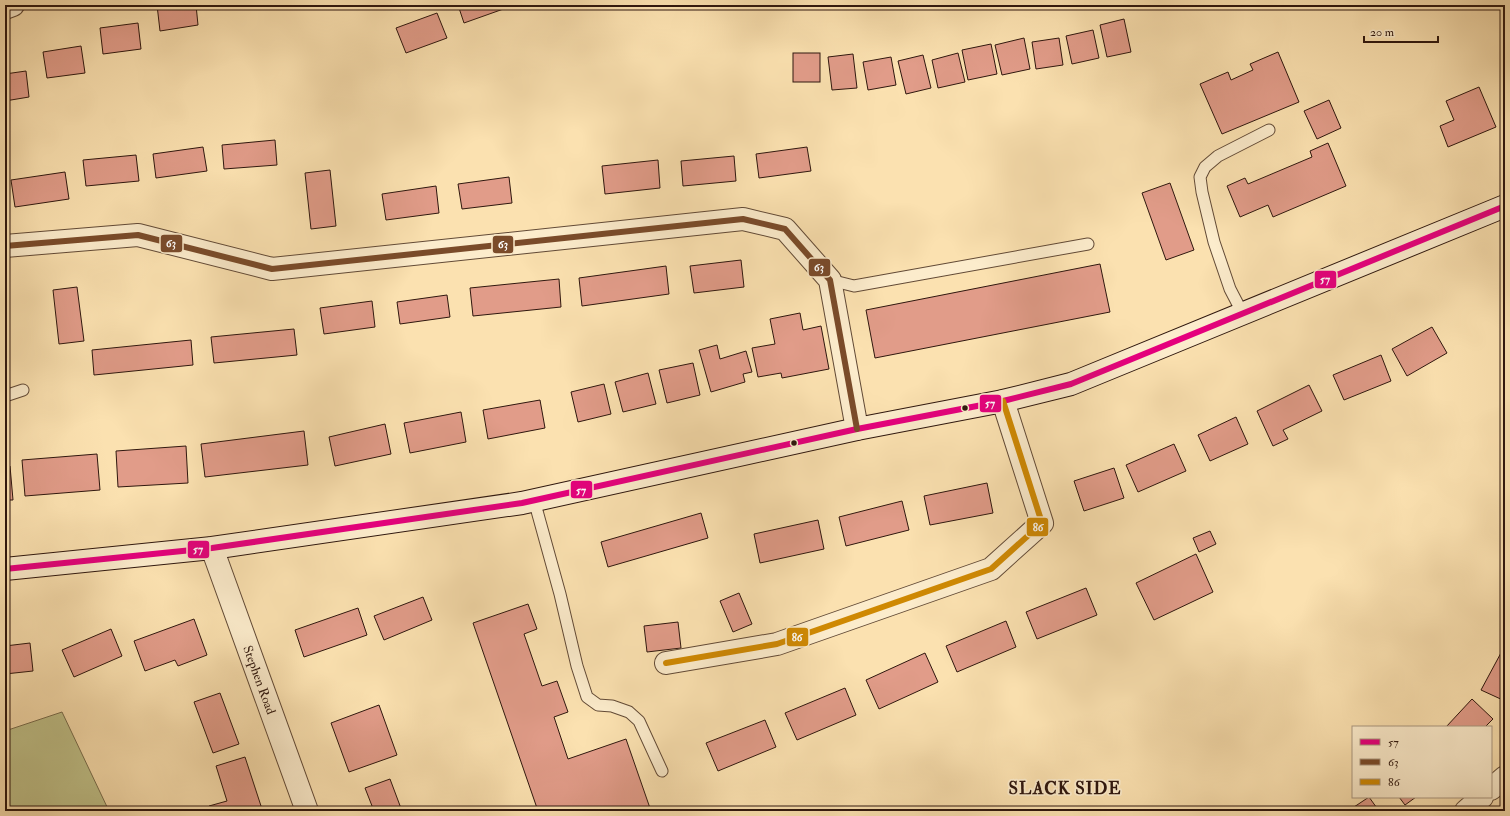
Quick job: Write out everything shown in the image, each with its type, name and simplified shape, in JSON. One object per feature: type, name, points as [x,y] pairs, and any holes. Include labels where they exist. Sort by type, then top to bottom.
[{"type":"street","points":[[5,8],[13,5]]},
{"type":"street","points":[[5,569],[212,548],[534,500],[857,429],[1004,400],[1071,384],[1505,206]]},
{"type":"street","points":[[5,246],[138,235],[272,269],[743,219],[785,229],[830,280],[857,429]]},
{"type":"street","points":[[666,663],[777,644],[991,569],[1042,523],[1004,400]]},
{"type":"street","name":"Stephen Road","points":[[212,548],[307,811]]},
{"type":"street","points":[[1492,788],[1505,777]]},
{"type":"street","points":[[1466,811],[1481,798]]},
{"type":"lane","points":[[1243,314],[1230,289],[1214,242],[1200,177],[1206,166],[1218,156],[1269,130]]},
{"type":"lane","points":[[830,280],[854,286],[1088,244]]},
{"type":"lane","points":[[5,396],[23,390]]},
{"type":"lane","points":[[534,500],[560,594],[577,666],[587,697],[598,705],[612,706],[629,712],[639,721],[662,771]]},
{"type":"green space","points":[[62,712],[109,811],[5,811],[5,731]]},
{"type":"building","points":[[157,5],[196,5],[198,25],[160,31]]},
{"type":"building","points":[[458,5],[508,5],[509,7],[464,23]]},
{"type":"building","points":[[437,13],[447,38],[406,53],[396,28]]},
{"type":"building","points":[[1124,19],[1131,52],[1107,57],[1100,25]]},
{"type":"building","points":[[138,23],[141,49],[103,54],[100,28]]},
{"type":"building","points":[[1093,30],[1099,58],[1072,64],[1066,36]]},
{"type":"building","points":[[1024,38],[1030,69],[1002,75],[995,45]]},
{"type":"building","points":[[1059,38],[1063,65],[1036,69],[1032,42]]},
{"type":"building","points":[[991,44],[997,74],[968,80],[962,50]]},
{"type":"building","points":[[81,46],[85,73],[47,78],[43,52]]},
{"type":"building","points":[[1278,52],[1299,102],[1222,134],[1200,84],[1228,72],[1231,80],[1253,70],[1250,64]]},
{"type":"building","points":[[793,53],[820,53],[820,82],[793,82]]},
{"type":"building","points":[[958,53],[965,82],[938,88],[932,60]]},
{"type":"building","points":[[853,54],[857,88],[832,90],[828,57]]},
{"type":"building","points":[[923,55],[931,88],[906,94],[898,61]]},
{"type":"building","points":[[891,57],[896,85],[868,90],[863,62]]},
{"type":"building","points":[[26,71],[29,97],[5,101],[5,74]]},
{"type":"building","points":[[1479,87],[1496,127],[1448,147],[1440,126],[1454,120],[1446,101]]},
{"type":"building","points":[[1329,100],[1341,128],[1317,139],[1304,111]]},
{"type":"building","points":[[275,140],[277,165],[224,169],[222,145]]},
{"type":"building","points":[[1328,143],[1346,186],[1273,217],[1268,205],[1240,217],[1227,186],[1245,178],[1248,184],[1312,157],[1310,151]]},
{"type":"building","points":[[203,147],[207,171],[156,178],[153,154]]},
{"type":"building","points":[[807,147],[811,171],[759,178],[756,154]]},
{"type":"building","points":[[136,155],[139,181],[86,186],[83,160]]},
{"type":"building","points":[[734,156],[736,181],[683,186],[681,161]]},
{"type":"building","points":[[658,160],[660,188],[605,194],[602,166]]},
{"type":"building","points":[[330,170],[336,226],[311,229],[305,173]]},
{"type":"building","points":[[65,172],[69,199],[15,207],[11,180]]},
{"type":"building","points":[[509,177],[512,203],[462,209],[458,184]]},
{"type":"building","points":[[1170,183],[1194,250],[1166,260],[1142,193]]},
{"type":"building","points":[[436,186],[439,213],[386,220],[382,194]]},
{"type":"building","points":[[741,260],[744,287],[694,293],[690,266]]},
{"type":"building","points":[[1100,264],[1110,312],[875,358],[866,310]]},
{"type":"building","points":[[666,266],[669,294],[582,306],[579,278]]},
{"type":"building","points":[[559,279],[561,307],[473,316],[470,288]]},
{"type":"building","points":[[77,287],[84,341],[59,344],[53,290]]},
{"type":"building","points":[[447,295],[450,317],[400,324],[397,302]]},
{"type":"building","points":[[1505,299],[1505,311],[1501,300]]},
{"type":"building","points":[[372,301],[375,327],[324,334],[320,308]]},
{"type":"building","points":[[800,313],[803,330],[821,326],[829,369],[782,378],[781,373],[758,377],[752,348],[775,344],[770,319]]},
{"type":"building","points":[[1432,327],[1447,353],[1407,376],[1392,349]]},
{"type":"building","points":[[294,329],[297,355],[214,363],[211,337]]},
{"type":"building","points":[[191,340],[193,365],[94,375],[92,350]]},
{"type":"building","points":[[717,345],[720,359],[746,351],[752,372],[743,374],[745,382],[711,392],[699,350]]},
{"type":"building","points":[[1381,355],[1391,381],[1344,400],[1333,375]]},
{"type":"building","points":[[693,363],[700,395],[667,403],[659,370]]},
{"type":"building","points":[[648,373],[656,404],[623,412],[615,382]]},
{"type":"building","points":[[604,384],[611,414],[578,422],[571,392]]},
{"type":"building","points":[[1309,385],[1322,411],[1283,430],[1288,439],[1273,446],[1257,411]]},
{"type":"building","points":[[540,400],[545,428],[488,439],[483,410]]},
{"type":"building","points":[[461,412],[466,442],[410,453],[404,423]]},
{"type":"building","points":[[1236,417],[1248,444],[1210,461],[1198,435]]},
{"type":"building","points":[[385,424],[391,454],[335,466],[329,437]]},
{"type":"building","points":[[304,431],[308,465],[205,477],[201,444]]},
{"type":"building","points":[[1174,444],[1186,471],[1138,492],[1126,465]]},
{"type":"building","points":[[186,446],[188,483],[118,487],[116,451]]},
{"type":"building","points":[[97,454],[100,490],[25,496],[22,460]]},
{"type":"building","points":[[5,466],[10,466],[13,500],[5,500]]},
{"type":"building","points":[[1114,468],[1124,498],[1084,511],[1074,481]]},
{"type":"building","points":[[987,483],[993,513],[930,525],[924,496]]},
{"type":"building","points":[[902,501],[909,530],[846,546],[839,517]]},
{"type":"building","points":[[701,513],[708,538],[608,567],[601,542]]},
{"type":"building","points":[[818,520],[824,549],[760,563],[754,534]]},
{"type":"building","points":[[1210,531],[1216,544],[1199,552],[1193,538]]},
{"type":"building","points":[[1196,554],[1213,592],[1154,620],[1136,583]]},
{"type":"building","points":[[1086,588],[1097,615],[1037,639],[1026,612]]},
{"type":"building","points":[[739,593],[752,624],[733,632],[720,601]]},
{"type":"building","points":[[423,597],[432,620],[384,640],[374,616]]},
{"type":"building","points":[[528,604],[537,629],[524,634],[542,686],[557,681],[568,712],[554,717],[568,759],[626,739],[651,811],[538,811],[473,623]]},
{"type":"building","points":[[358,608],[367,635],[304,657],[295,630]]},
{"type":"building","points":[[194,619],[207,655],[178,666],[175,660],[145,671],[134,641]]},
{"type":"building","points":[[1006,621],[1016,647],[957,672],[946,646]]},
{"type":"building","points":[[678,622],[681,648],[647,652],[644,626]]},
{"type":"building","points":[[111,629],[122,656],[74,677],[62,650]]},
{"type":"building","points":[[30,643],[33,671],[5,674],[5,646]]},
{"type":"building","points":[[1502,651],[1505,652],[1505,701],[1481,690]]},
{"type":"building","points":[[925,653],[938,682],[879,709],[866,680]]},
{"type":"building","points":[[845,688],[856,715],[797,740],[785,713]]},
{"type":"building","points":[[220,693],[239,744],[213,753],[194,702]]},
{"type":"building","points":[[1472,699],[1493,719],[1486,726],[1447,726]]},
{"type":"building","points":[[379,705],[397,755],[349,772],[331,723]]},
{"type":"building","points":[[765,720],[776,747],[718,771],[706,743]]},
{"type":"building","points":[[245,757],[262,809],[257,811],[211,811],[209,806],[227,801],[216,766]]},
{"type":"building","points":[[390,779],[402,811],[374,811],[365,788]]},
{"type":"building","points":[[1370,798],[1379,811],[1348,811]]},
{"type":"building","points":[[1400,798],[1415,798],[1405,805]]},
{"type":"transit line","name":"57","points":[[5,569],[212,548],[522,503],[857,429],[1003,401],[1071,384],[1505,206]]},
{"type":"transit line","name":"63","points":[[5,246],[138,235],[272,269],[743,219],[785,229],[830,280],[857,429]]},
{"type":"transit line","name":"86","points":[[666,663],[777,644],[991,569],[1042,523],[1003,401]]},
{"type":"district","name":"SLACK SIDE","points":[[1065,788]]}]
